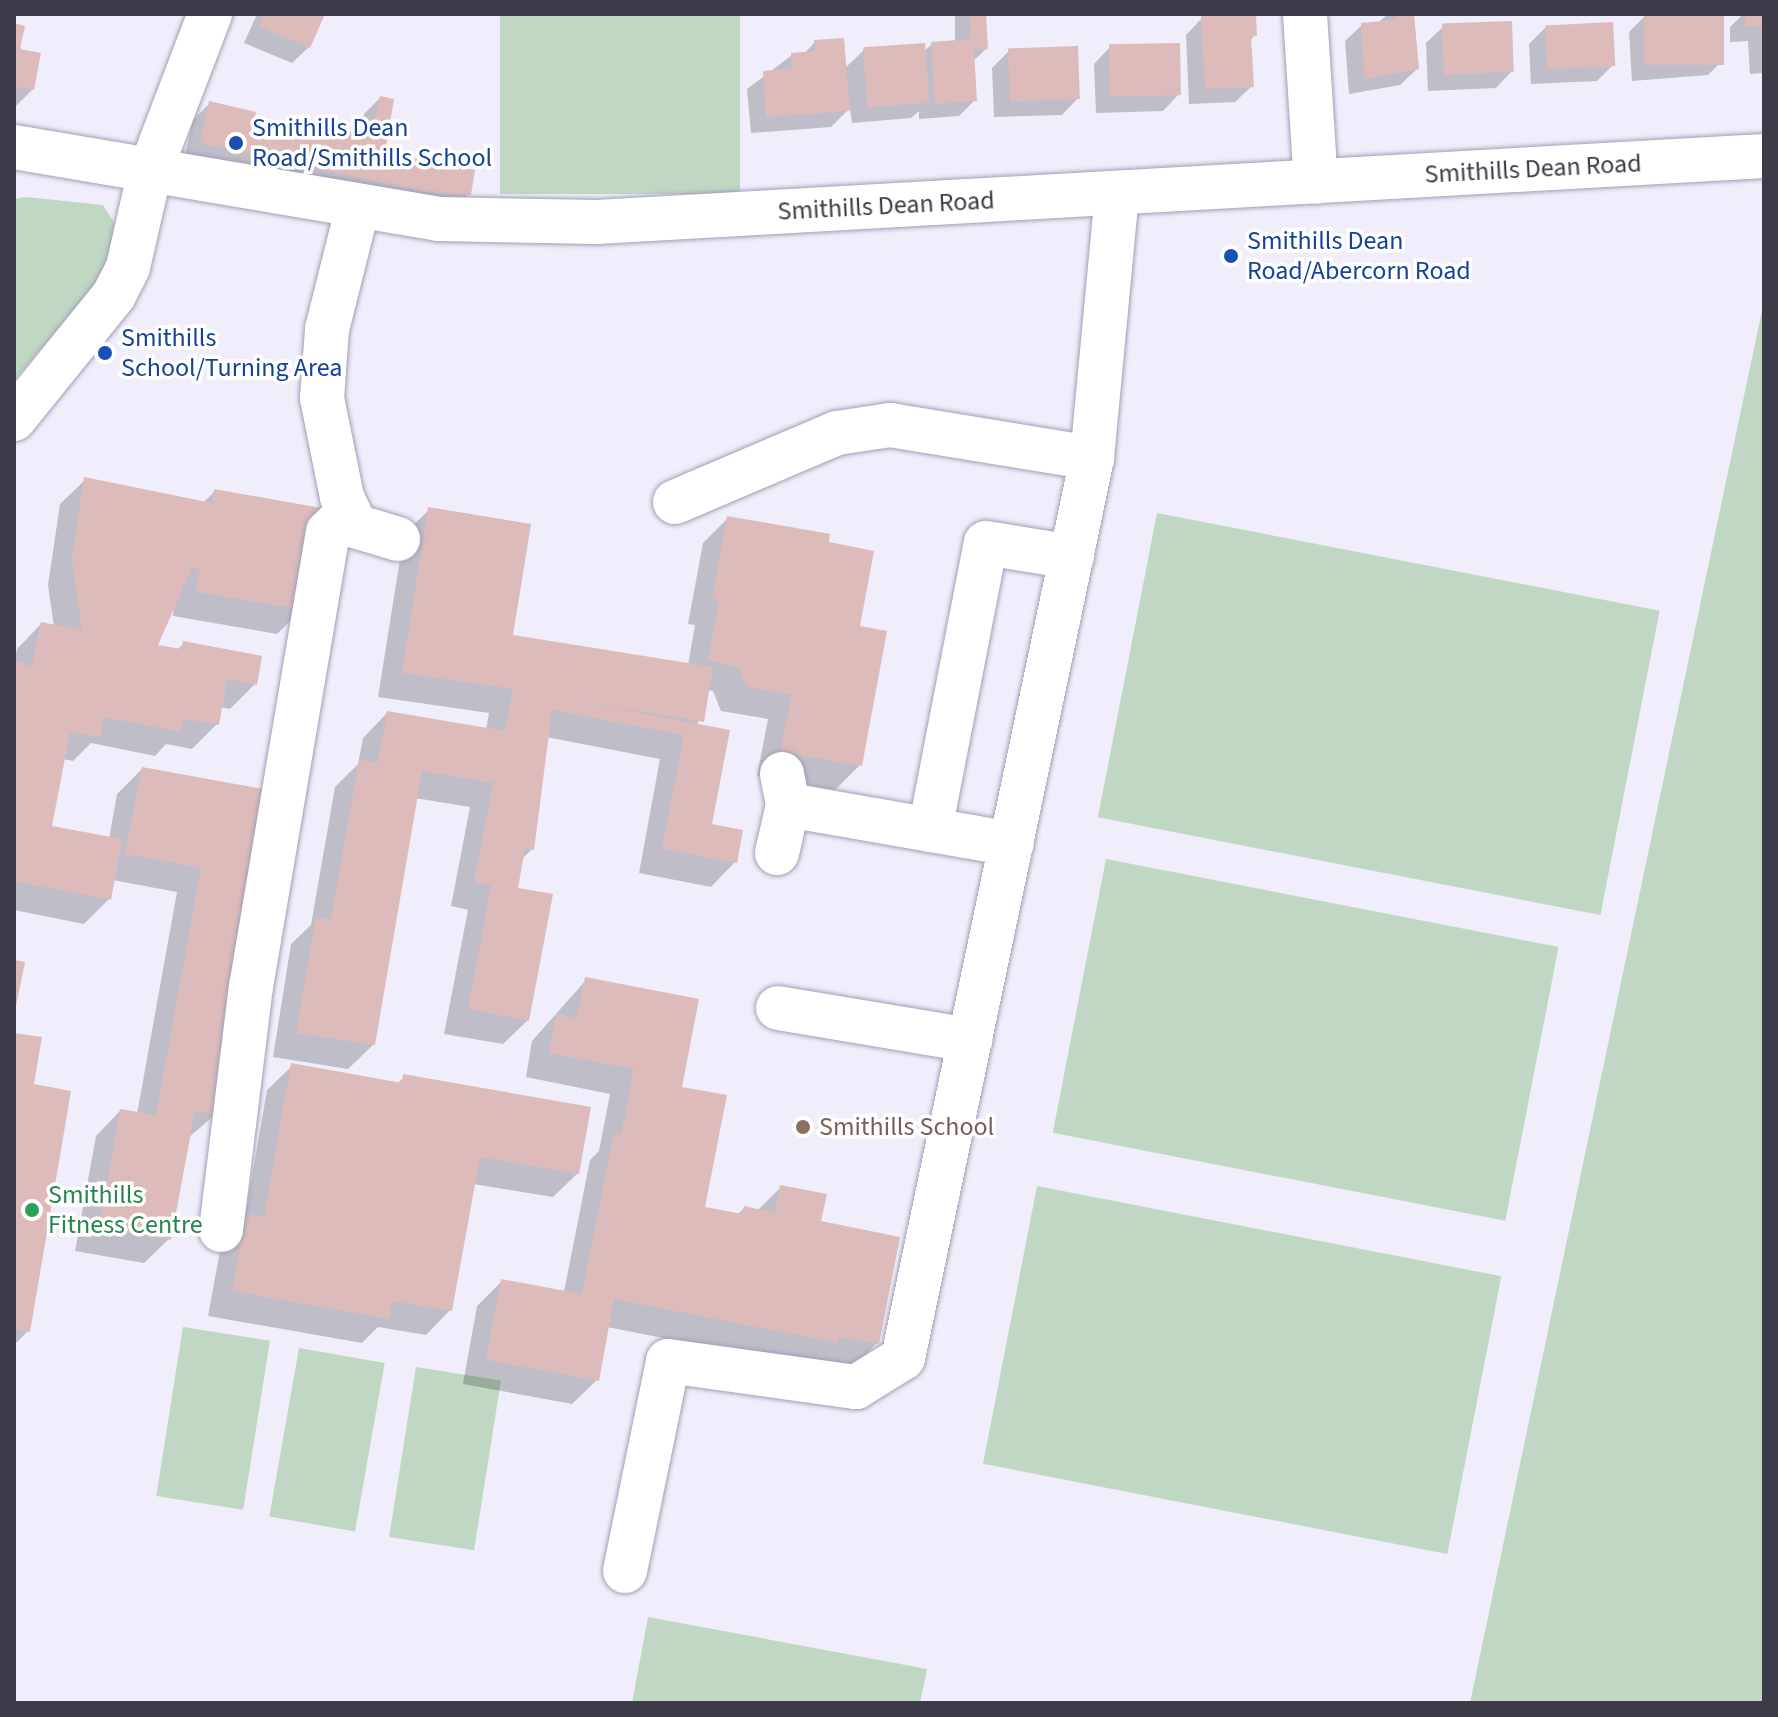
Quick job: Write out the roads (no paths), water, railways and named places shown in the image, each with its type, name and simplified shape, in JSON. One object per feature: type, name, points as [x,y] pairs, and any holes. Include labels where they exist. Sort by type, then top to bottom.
[{"type":"street","points":[[14,419],[114,295],[128,267],[150,171],[210,14]]},
{"type":"street","points":[[1305,14],[1316,182]]},
{"type":"street","name":"Smithills Dean Road","points":[[14,147],[438,219],[597,222],[1764,156]]},
{"type":"street","points":[[625,1571],[668,1361],[856,1387],[903,1358],[1092,458],[1117,193]]},
{"type":"street","points":[[358,206],[327,329],[322,398],[355,526],[398,539]]},
{"type":"street","points":[[675,502],[837,433],[890,425],[1092,458]]},
{"type":"street","points":[[221,1230],[251,987],[328,532],[349,512]]},
{"type":"street","points":[[930,830],[986,543],[1072,557]]},
{"type":"street","points":[[777,853],[785,789],[930,830],[1012,844]]},
{"type":"street","points":[[778,1008],[970,1040]]},
{"type":"place","name":"Smithills Dean Road/Smithills School","points":[[236,143]]},
{"type":"place","name":"Smithills Dean Road/Abercorn Road","points":[[1231,256]]},
{"type":"place","name":"Smithills School/Turning Area","points":[[105,353]]},
{"type":"place","name":"Smithills School","points":[[803,1127]]},
{"type":"place","name":"Smithills Fitness Centre","points":[[32,1210]]}]
